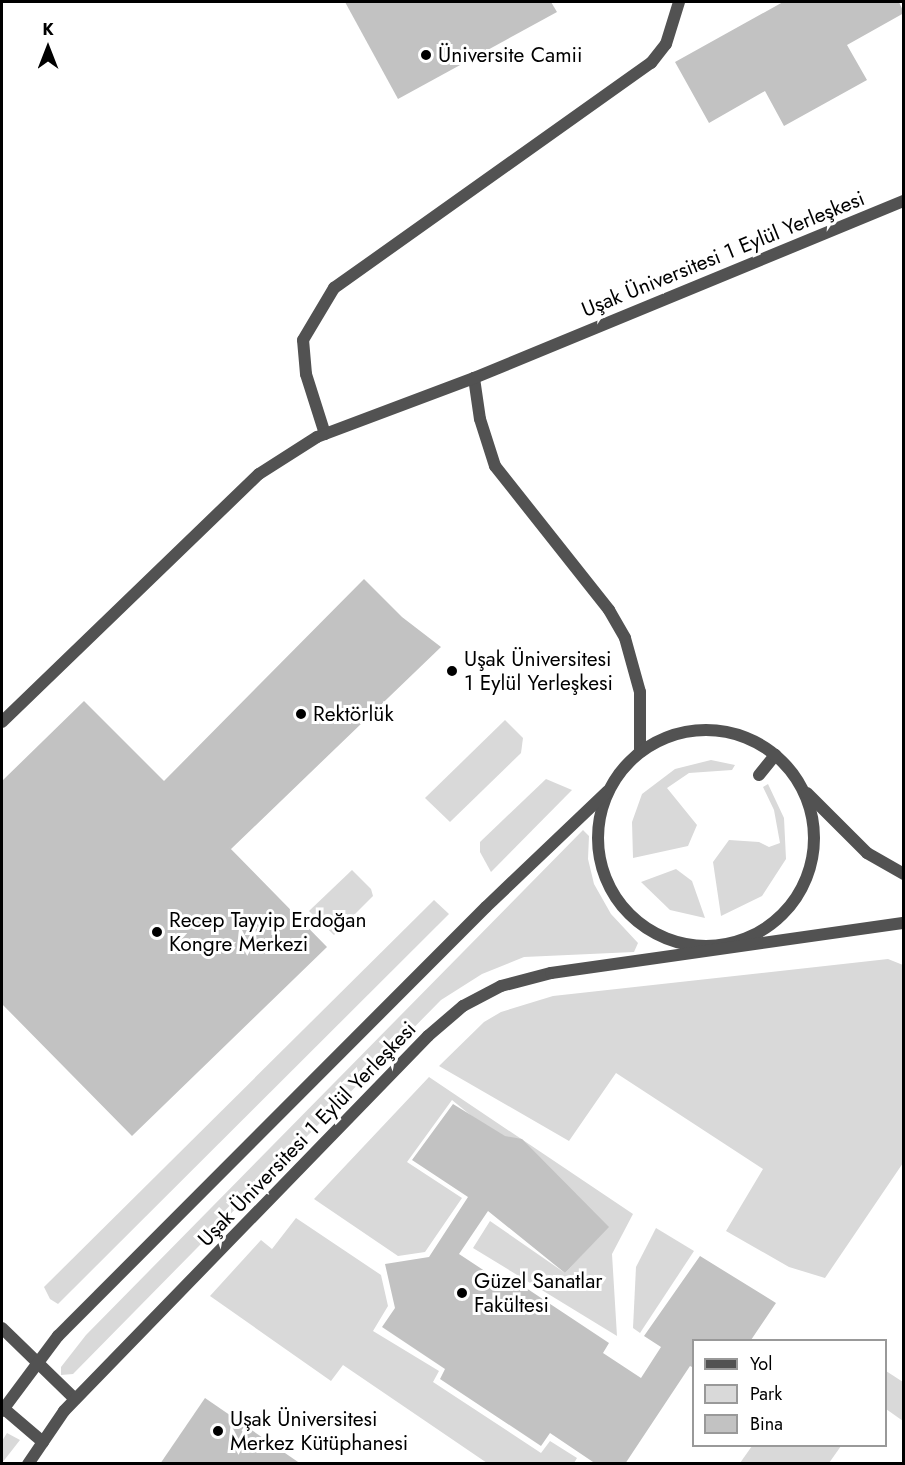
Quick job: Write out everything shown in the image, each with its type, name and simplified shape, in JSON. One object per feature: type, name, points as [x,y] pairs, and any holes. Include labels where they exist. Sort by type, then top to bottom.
[{"type":"street","points":[[325,434],[306,374],[303,340],[334,288],[651,63],[666,44],[679,2]]},
{"type":"street","name":"Uşak Üniversitesi 1 Eylül Yerleşkesi","points":[[2,722],[259,474],[325,434],[474,378],[903,201]]},
{"type":"street","points":[[474,378],[480,419],[495,466],[609,610],[625,638],[640,692],[640,752]]},
{"type":"street","name":"Uşak Üniversitesi 1 Eylül Yerleşkesi","points":[[2,1408],[58,1335],[486,907],[608,791],[640,752],[670,736],[701,729],[732,733],[762,744],[867,853],[903,874]]},
{"type":"street","points":[[759,775],[775,755]]},
{"type":"street","name":"Uşak Üniversitesi 1 Eylül Yerleşkesi","points":[[608,791],[598,823],[598,857],[609,889],[629,915],[656,936],[688,946],[722,946],[756,936],[784,915],[805,886],[814,852],[814,820],[804,790]]},
{"type":"street","name":"Uşak Üniversitesi 1 Eylül Yerleşkesi","points":[[28,1464],[75,1399],[428,1036],[463,1006],[501,986],[551,973],[722,946],[903,923]]},
{"type":"street","points":[[2,1328],[75,1399]]},
{"type":"street","points":[[2,1408],[43,1442]]},
{"type":"green space","points":[[505,720],[523,738],[521,753],[450,822],[425,798]]},
{"type":"green space","points":[[711,760],[735,765],[732,770],[689,773],[667,788],[697,825],[688,846],[633,858],[632,822],[642,794],[675,769]]},
{"type":"green space","points":[[546,779],[572,790],[491,872],[480,852],[480,842]]},
{"type":"green space","points":[[768,784],[784,818],[786,859],[762,896],[721,916],[713,862],[729,840],[759,842],[769,847],[780,843],[774,810],[763,787]]},
{"type":"green space","points":[[583,830],[589,836],[588,859],[594,884],[611,914],[638,943],[634,952],[524,957],[482,974],[441,1000],[73,1374],[61,1375],[61,1367],[86,1335]]},
{"type":"green space","points":[[676,869],[692,881],[705,918],[670,910],[641,882]]},
{"type":"green space","points":[[352,870],[371,889],[373,896],[334,935],[309,911]]},
{"type":"green space","points":[[434,900],[449,914],[58,1304],[50,1299],[44,1287]]},
{"type":"green space","points":[[888,959],[903,965],[903,1163],[825,1278],[789,1267],[726,1231],[763,1169],[616,1073],[569,1141],[439,1066],[484,1022],[501,1012],[553,996]]},
{"type":"green space","points":[[429,1077],[633,1214],[612,1254],[617,1336],[473,1248],[490,1221],[565,1273],[608,1227],[452,1100],[407,1162],[462,1198],[425,1252],[398,1256],[314,1199]]},
{"type":"green space","points":[[296,1218],[381,1275],[388,1306],[373,1331],[439,1371],[433,1382],[541,1453],[550,1441],[577,1458],[574,1463],[487,1463],[343,1365],[331,1381],[210,1296],[261,1240],[272,1249]]},
{"type":"green space","points":[[656,1228],[694,1251],[640,1333],[633,1328],[636,1267]]},
{"type":"green space","points":[[887,1372],[903,1382],[903,1421],[887,1410]]},
{"type":"green space","points":[[7,1433],[20,1440],[2,1463],[2,1441]]},
{"type":"green space","points":[[751,1447],[840,1447],[829,1463],[740,1463]]},
{"type":"building","name":"Üniversite Camii","points":[[345,2],[551,2],[557,12],[398,99]]},
{"type":"building","points":[[783,2],[899,2],[904,13],[847,45],[867,80],[784,126],[765,91],[709,123],[675,62]]},
{"type":"building","name":"Recep Tayyip Erdoğan Kongre Merkezi","points":[[364,579],[402,617],[441,647],[231,849],[226,844],[327,947],[132,1136],[2,1004],[2,781],[84,701],[164,781]]},
{"type":"building","name":"Güzel Sanatlar Fakültesi","points":[[453,1104],[505,1136],[522,1139],[609,1227],[565,1273],[488,1211],[459,1254],[503,1283],[508,1276],[609,1343],[603,1353],[641,1378],[661,1347],[644,1336],[700,1256],[776,1303],[752,1339],[692,1339],[692,1367],[690,1366],[625,1464],[596,1464],[550,1433],[541,1446],[440,1379],[445,1369],[382,1327],[395,1308],[385,1264],[429,1257],[468,1197],[412,1160]]},
{"type":"building","name":"Uşak Üniversitesi Merkez Kütüphanesi","points":[[205,1398],[301,1464],[160,1464]]},
{"type":"place","name":"Üniversite Camii","points":[[426,55]]},
{"type":"place","name":"Uşak Üniversitesi 1 Eylül Yerleşkesi","points":[[452,671]]},
{"type":"place","name":"Rektörlük","points":[[301,714]]},
{"type":"place","name":"Recep Tayyip Erdoğan Kongre Merkezi","points":[[157,932]]},
{"type":"place","name":"Güzel Sanatlar Fakültesi","points":[[462,1293]]},
{"type":"place","name":"Uşak Üniversitesi Merkez Kütüphanesi","points":[[218,1431]]}]
